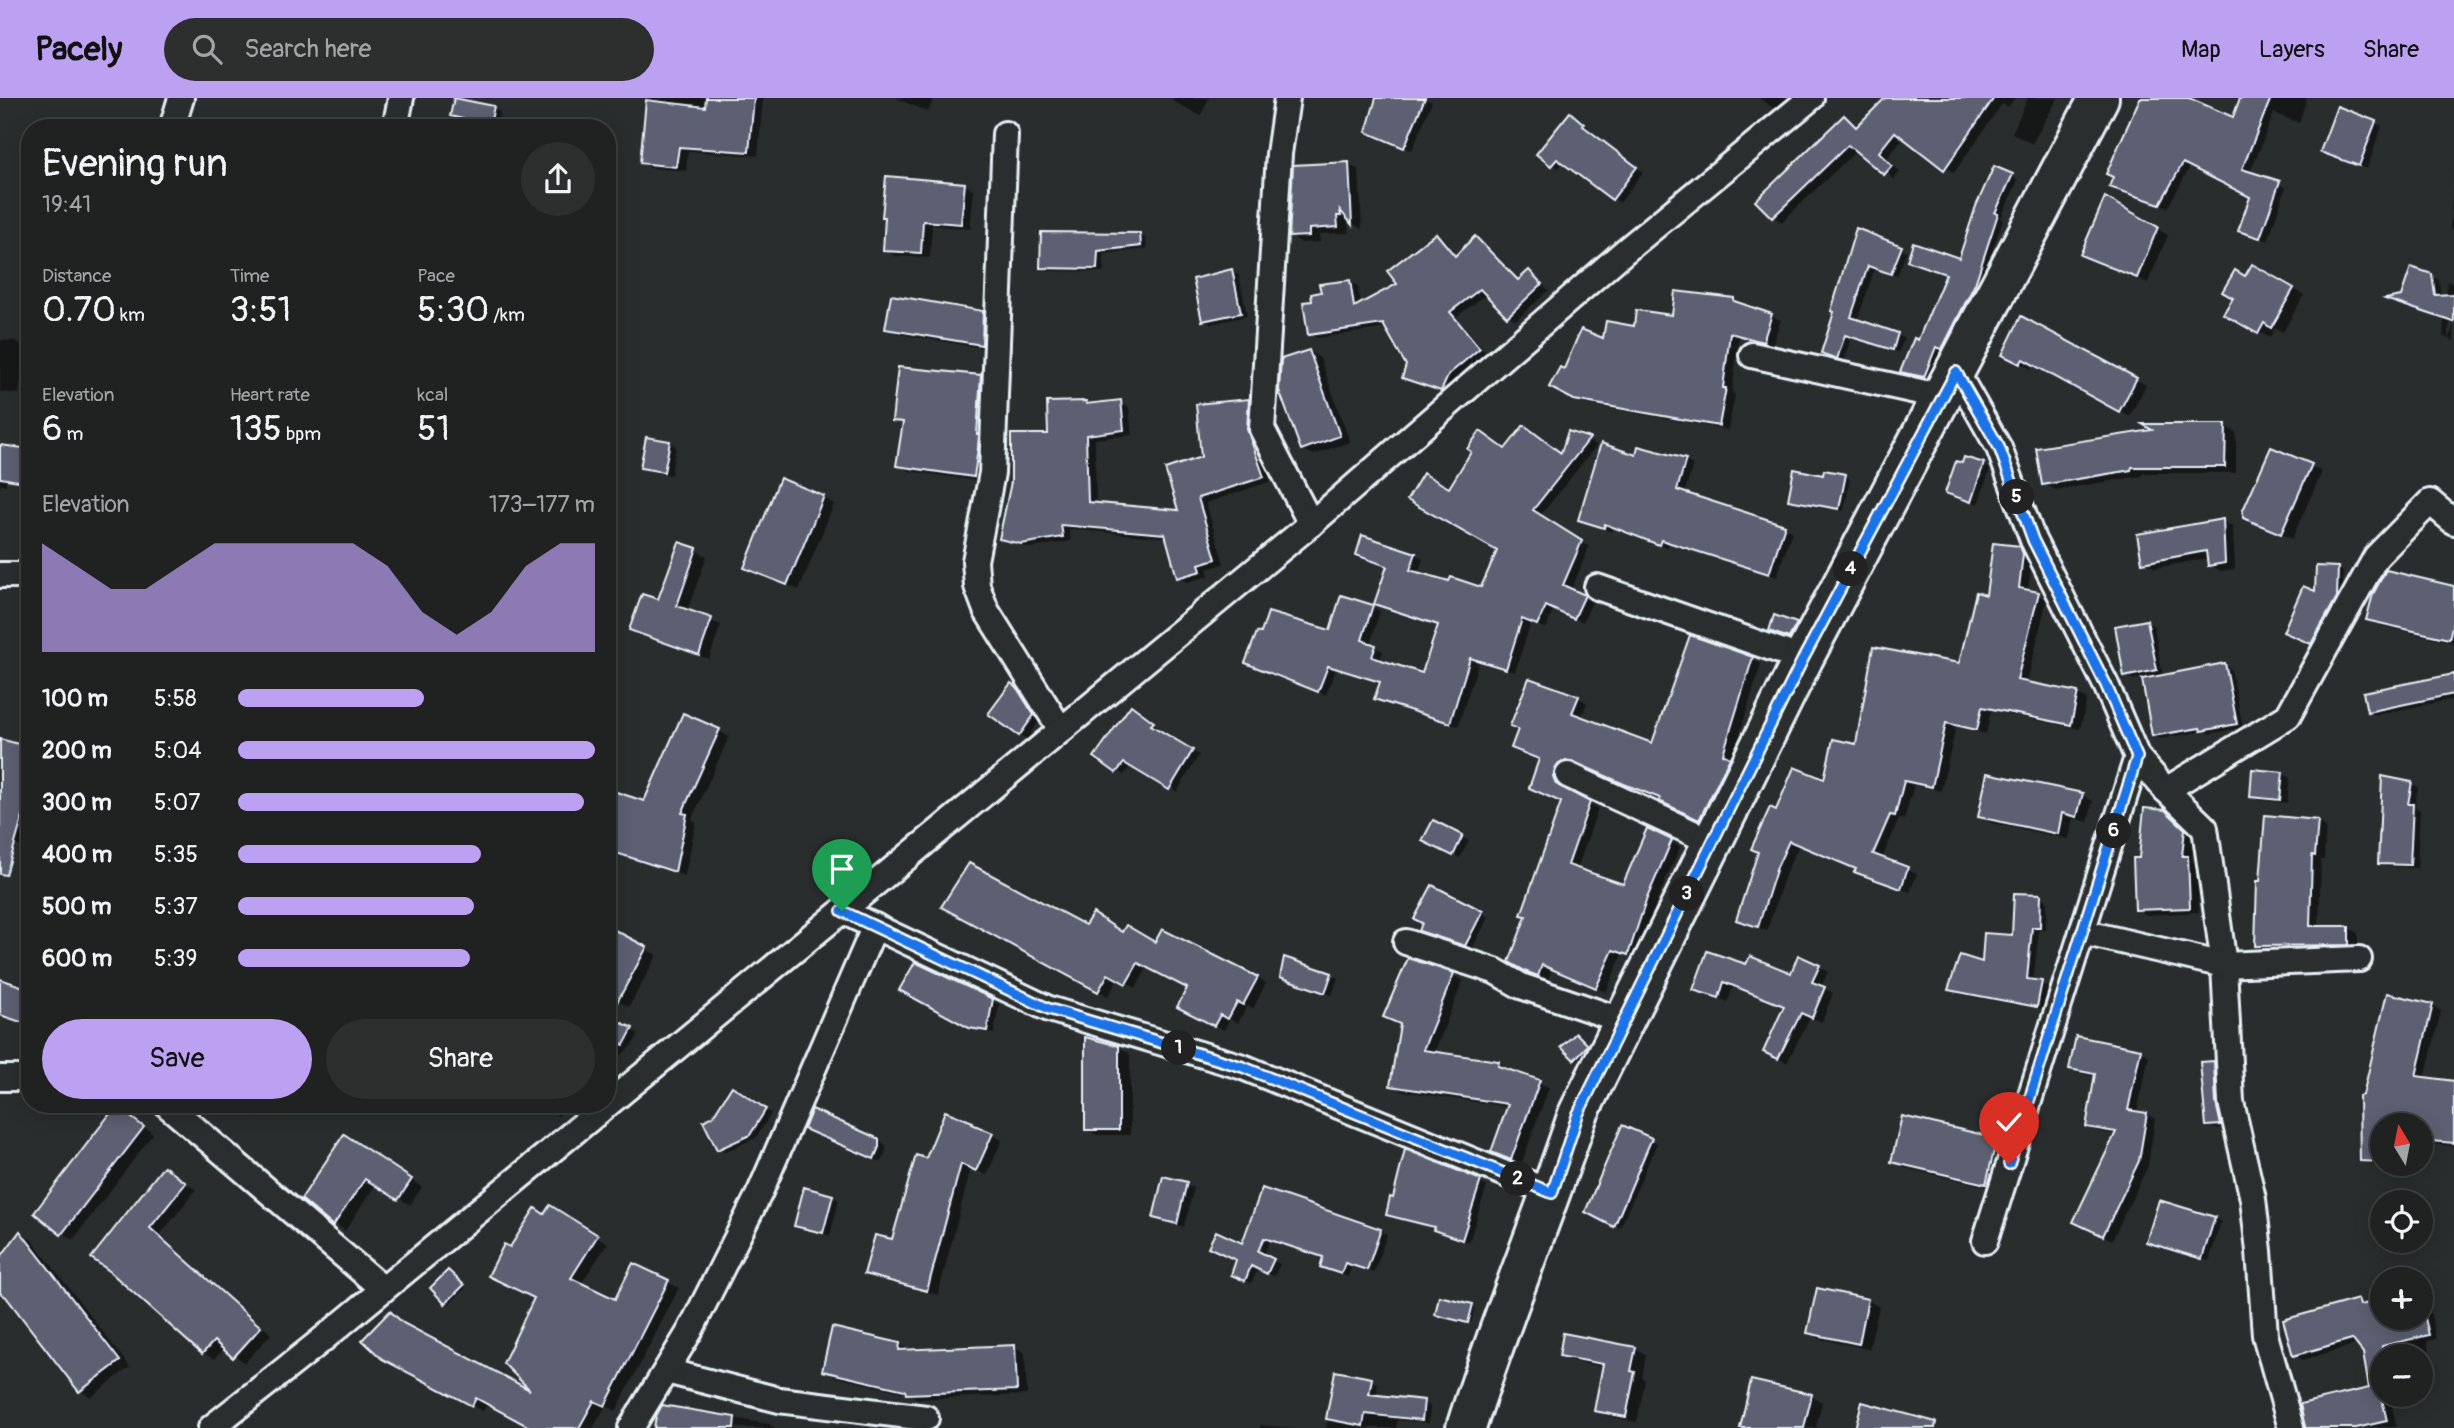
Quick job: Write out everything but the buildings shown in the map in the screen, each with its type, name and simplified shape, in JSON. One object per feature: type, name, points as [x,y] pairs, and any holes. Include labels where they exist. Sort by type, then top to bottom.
[{"type":"main road","points":[[1466,1428],[1487,1359],[1552,1193],[1578,1114],[1803,659],[2099,98]]},
{"type":"street","points":[[175,119],[181,98]]},
{"type":"street","points":[[396,119],[401,98]]},
{"type":"street","points":[[1287,98],[1279,154],[1262,429],[1311,524]]},
{"type":"street","points":[[616,1097],[1311,524],[1625,251],[1811,98]]},
{"type":"street","points":[[1005,134],[992,473],[975,561],[977,586],[986,610],[1061,730]]},
{"type":"street","points":[[1752,355],[1950,384],[1999,447],[2033,540],[2106,685],[2137,757],[2205,828],[2224,965],[2231,1102],[2253,1199],[2265,1335],[2291,1428]]},
{"type":"street","points":[[2166,790],[2288,716],[2376,557],[2430,502],[2454,522]]},
{"type":"street","points":[[0,575],[21,575]]},
{"type":"street","points":[[1597,587],[1803,659]]},
{"type":"street","points":[[1985,1241],[2137,757]]},
{"type":"street","points":[[1568,775],[1712,842]]},
{"type":"street","points":[[842,911],[1049,1009],[1243,1067],[1552,1193]]},
{"type":"street","points":[[631,1428],[690,1331],[760,1192],[874,926]]},
{"type":"street","points":[[2082,932],[2224,965],[2360,959]]},
{"type":"street","points":[[1406,942],[1495,971],[1521,986],[1624,1021]]},
{"type":"street","points":[[0,1078],[21,1078]]},
{"type":"street","points":[[177,1113],[383,1289]]},
{"type":"street","points":[[211,1428],[597,1113]]},
{"type":"street","points":[[666,1371],[779,1400],[926,1418]]},
{"type":"route","points":[[842,911],[1049,1009],[1243,1067],[1552,1193],[1578,1114],[1803,659],[1956,372],[1999,447],[2033,540],[2106,685],[2137,757],[2009,1164]]}]
